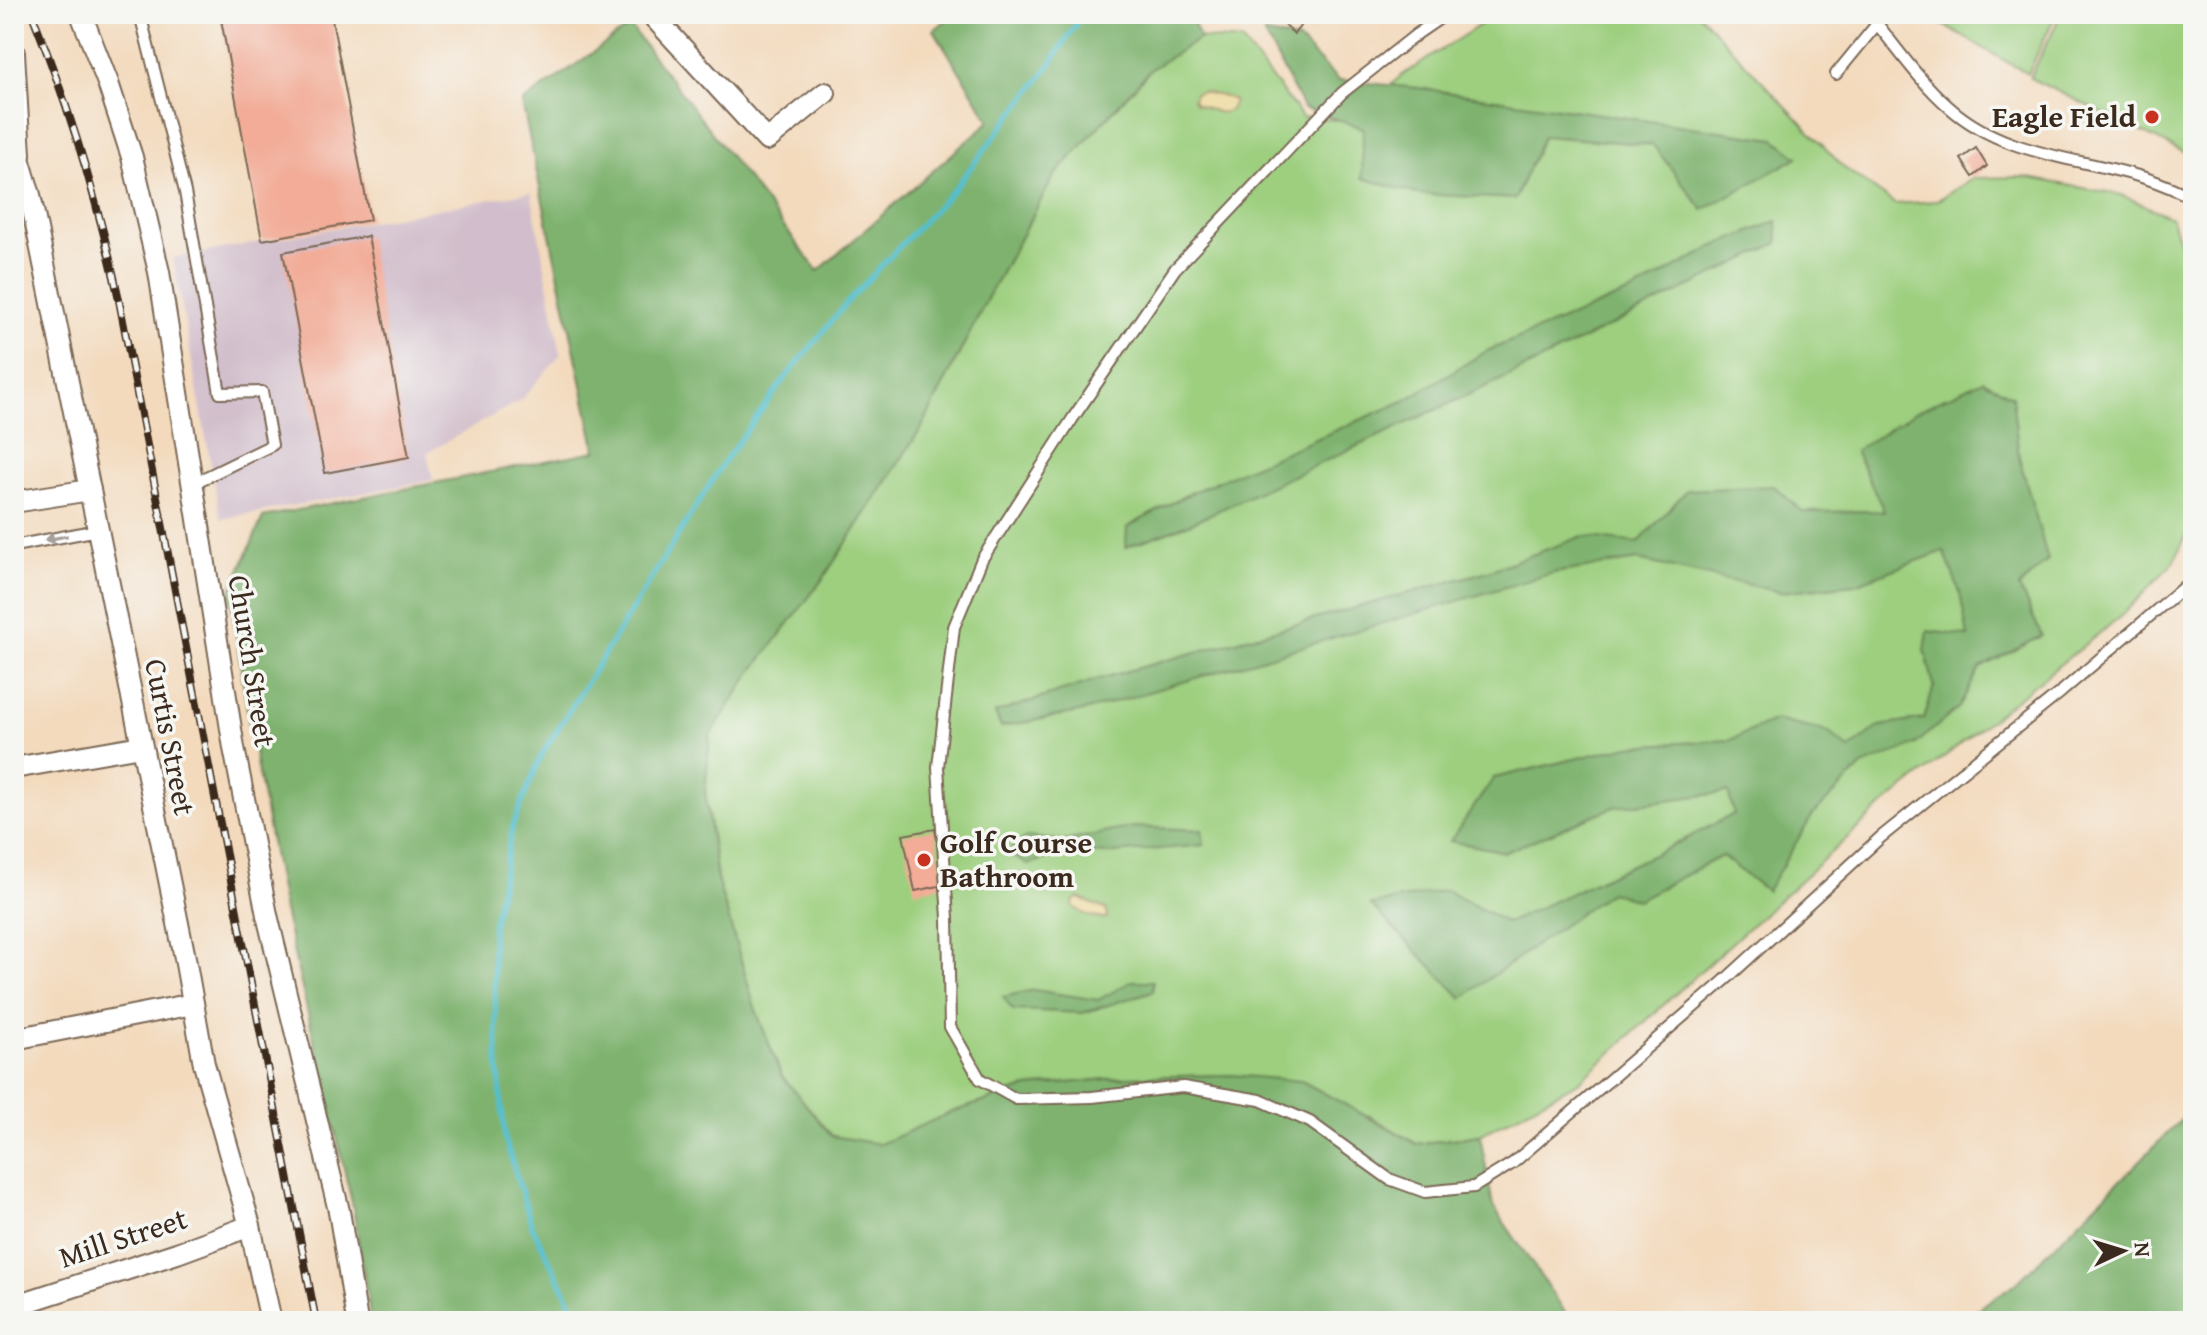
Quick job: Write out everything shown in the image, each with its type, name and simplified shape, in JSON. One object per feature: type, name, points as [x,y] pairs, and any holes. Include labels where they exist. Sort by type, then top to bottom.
[{"type":"street","name":"Church Street","points":[[81,14],[121,123],[146,211],[159,272],[240,778],[267,915],[339,1211],[357,1321]]},
{"type":"street","points":[[651,14],[767,140],[825,93]]},
{"type":"street","name":"Curtis Street","points":[[14,53],[22,197],[90,490],[204,1064],[250,1226],[271,1321]]},
{"type":"street","name":"Curtis Street","points":[[14,142],[21,163]]},
{"type":"street","points":[[14,502],[90,490]]},
{"type":"street","points":[[14,768],[141,746]]},
{"type":"street","points":[[14,1039],[193,1004]]},
{"type":"street","name":"Mill Street","points":[[14,1306],[250,1226]]},
{"type":"lane","points":[[140,14],[185,192],[220,393],[262,392],[272,445],[194,483]]},
{"type":"lane","points":[[1446,14],[1342,93],[1175,269],[982,559],[954,627],[938,767],[948,918],[950,1027],[980,1079],[1016,1099],[1092,1097],[1183,1087],[1260,1100],[1310,1122],[1389,1179],[1425,1192],[1474,1187],[1513,1163],[1724,981],[1881,837],[2061,692],[2193,579]]},
{"type":"lane","points":[[1869,14],[1920,77],[1950,108],[1980,128],[2024,149],[2148,179],[2191,197],[2193,208]]},
{"type":"lane","points":[[1836,74],[1877,24]]},
{"type":"lane","points":[[14,546],[98,530]]},
{"type":"shaded area","points":[[531,192],[561,354],[522,399],[427,453],[433,480],[221,519],[173,258]]},
{"type":"green space","points":[[954,14],[1190,14],[1200,38],[1151,69],[1054,176],[922,427],[822,580],[750,674],[710,735],[705,792],[717,879],[754,1005],[781,1075],[832,1136],[880,1144],[952,1112],[1029,1087],[1126,1077],[1231,1075],[1302,1081],[1417,1144],[1480,1135],[1493,1206],[1571,1321],[371,1321],[353,1207],[284,911],[252,741],[230,593],[263,517],[596,451],[522,103],[630,26],[818,271],[990,121],[934,30]]},
{"type":"green space","points":[[1497,14],[1699,14],[1843,167],[1895,204],[1936,201],[1974,178],[2024,177],[2121,195],[2171,217],[2186,261],[2193,333],[2193,520],[2174,562],[2121,616],[1881,807],[1580,1081],[1480,1135],[1417,1144],[1370,1116],[1231,1075],[1126,1077],[1029,1087],[952,1112],[880,1145],[832,1136],[781,1075],[754,1005],[717,879],[705,792],[710,735],[750,674],[822,580],[922,427],[1054,176],[1151,69],[1200,38],[1242,41],[1302,117],[1346,121],[1401,76]]},
{"type":"green space","points":[[1924,14],[2056,14],[2028,74]]},
{"type":"green space","name":"Eagle Field","points":[[2061,14],[2193,14],[2193,157],[2030,78]]},
{"type":"green space","points":[[1264,33],[1300,41],[1338,80],[1418,88],[1775,139],[1798,157],[1703,210],[1653,145],[1543,136],[1515,199],[1417,194],[1362,178],[1363,128],[1303,108]]},
{"type":"green space","points":[[1777,221],[1778,243],[1513,374],[1189,524],[1126,547],[1127,527],[1190,493],[1404,401],[1487,351],[1635,290],[1715,246]]},
{"type":"green space","points":[[1983,380],[2012,396],[2019,457],[2048,560],[2019,587],[2042,636],[1980,668],[1959,707],[1915,745],[1862,766],[1812,816],[1767,891],[1722,856],[1637,900],[1610,892],[1462,998],[1371,905],[1446,890],[1507,923],[1734,814],[1728,792],[1614,807],[1505,852],[1450,841],[1494,778],[1629,746],[1730,740],[1775,720],[1828,732],[1849,749],[1880,726],[1924,719],[1934,686],[1925,650],[1928,631],[1968,636],[1960,593],[1944,551],[1855,584],[1780,592],[1638,560],[1553,573],[1084,711],[1001,727],[995,713],[1099,679],[1488,571],[1583,536],[1638,543],[1687,490],[1774,486],[1803,512],[1884,511],[1855,451],[1915,412]]},
{"type":"green space","points":[[1132,827],[1202,830],[1204,845],[1103,854],[1068,850],[1028,865],[1007,853],[1026,837],[1065,841]]},
{"type":"green space","points":[[1132,981],[1153,981],[1153,991],[1083,1013],[1013,1010],[1003,997],[1034,990],[1098,1000]]},
{"type":"green space","points":[[2193,1108],[2193,1321],[1959,1321],[2018,1282]]},
{"type":"sand","points":[[1202,91],[1234,101],[1230,110],[1218,112],[1196,104],[1193,99],[1195,93]]},
{"type":"sand","points":[[1079,898],[1107,910],[1107,918],[1093,917],[1077,909],[1073,906],[1074,900]]},
{"type":"building","points":[[220,14],[331,14],[370,220],[262,240]]},
{"type":"building","points":[[1274,14],[1303,14],[1307,17],[1294,34]]},
{"type":"building","points":[[1976,148],[1987,166],[1973,177],[1961,159]]},
{"type":"building","points":[[368,236],[409,457],[325,473],[283,252]]},
{"type":"building","name":"Golf Course Bathroom","points":[[935,829],[944,885],[915,891],[903,835]]},
{"type":"waterway","points":[[580,1321],[532,1226],[505,1139],[492,931],[513,825],[541,756],[723,463],[783,381],[849,300],[954,189],[1043,75],[1083,14]]},
{"type":"railway","points":[[32,14],[81,153],[118,295],[316,1321]]},
{"type":"place","name":"Eagle Field","points":[[2152,117]]},
{"type":"place","name":"Golf Course Bathroom","points":[[924,860]]}]
